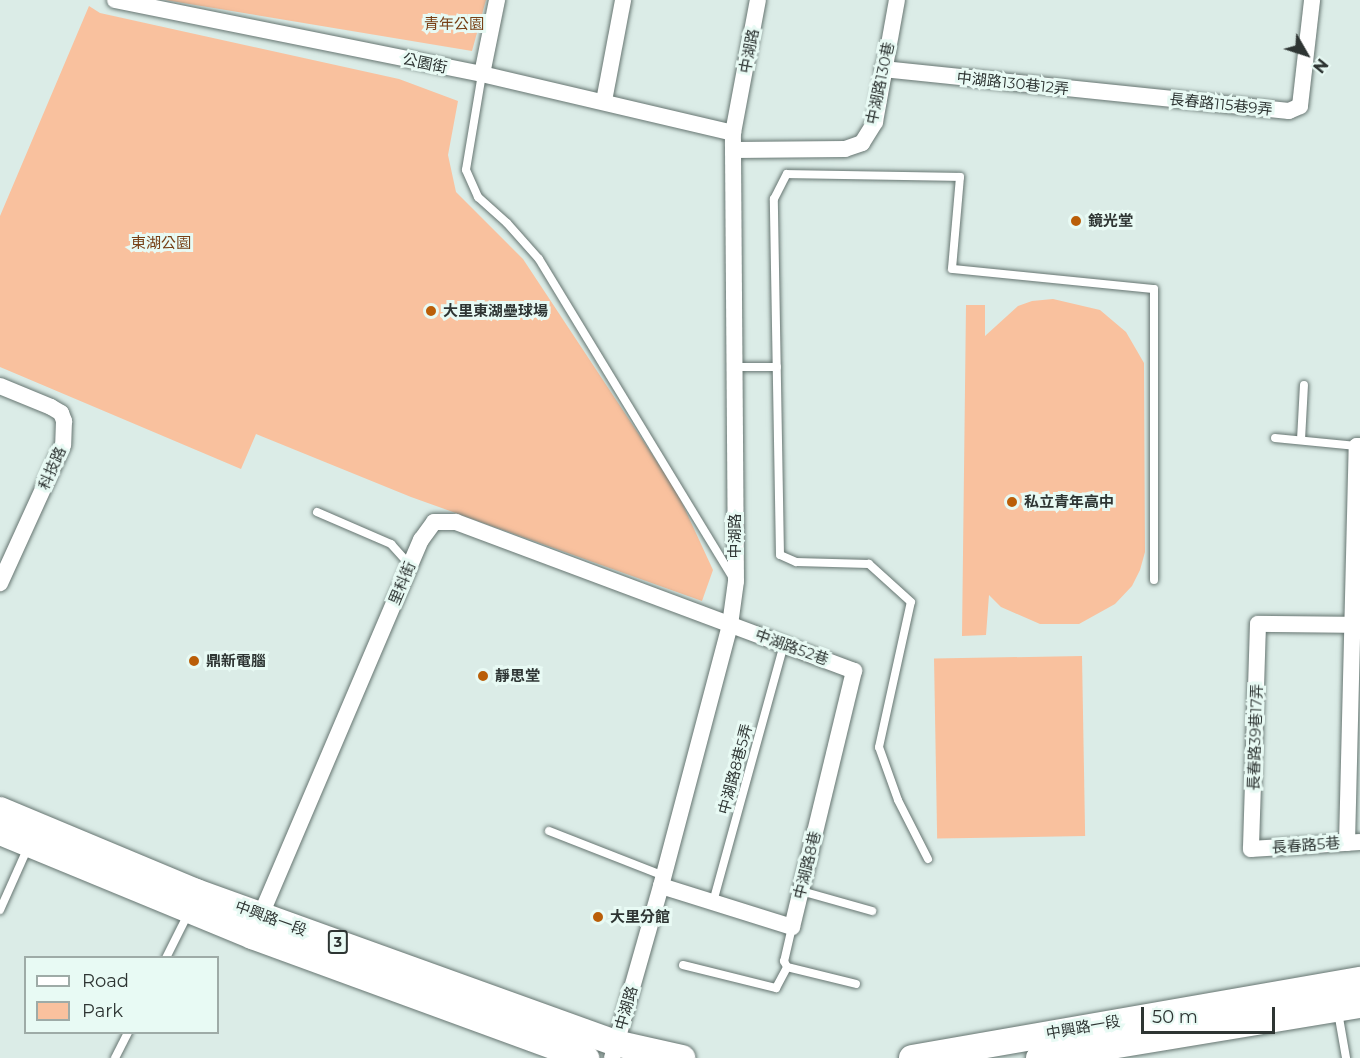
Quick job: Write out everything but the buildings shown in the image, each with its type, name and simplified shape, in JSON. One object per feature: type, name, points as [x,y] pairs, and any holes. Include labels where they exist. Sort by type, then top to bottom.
[{"type":"main road","name":"中興路一段","points":[[0,810],[193,901]]},
{"type":"main road","name":"中興路一段","points":[[0,832],[614,1051],[682,1058]]},
{"type":"main road","name":"中興路一段","points":[[257,925],[586,1058]]},
{"type":"main road","name":"中興路一段","points":[[1039,1058],[1137,1037],[1360,980]]},
{"type":"main road","name":"中興路一段","points":[[912,1058],[1137,1037],[1349,1006]]},
{"type":"street","name":"公園街","points":[[115,0],[604,101],[734,141]]},
{"type":"street","points":[[482,74],[497,0]]},
{"type":"street","points":[[604,101],[623,0]]},
{"type":"street","name":"中湖路","points":[[614,1051],[730,625],[736,581],[734,141],[758,0]]},
{"type":"street","name":"中湖路130巷","points":[[734,141],[855,147],[862,143],[876,122],[883,69],[897,0]]},
{"type":"street","name":"長春路115巷9弄","points":[[1142,96],[1289,111],[1300,106],[1312,0]]},
{"type":"street","name":"中湖路130巷12弄","points":[[883,69],[1142,96]]},
{"type":"street","name":"科技路","points":[[0,386],[51,406],[61,412],[64,422],[63,445],[0,583]]},
{"type":"street","points":[[1354,842],[1358,446]]},
{"type":"street","name":"里科街","points":[[257,925],[410,565],[421,540],[434,522],[456,522],[730,625]]},
{"type":"street","name":"長春路39巷17弄","points":[[1251,849],[1258,624],[1356,625]]},
{"type":"street","name":"中湖路52巷","points":[[730,625],[854,671]]},
{"type":"street","name":"中湖路8巷","points":[[792,927],[854,671]]},
{"type":"street","name":"長春路5巷","points":[[1251,849],[1354,842]]},
{"type":"street","points":[[662,881],[713,902],[792,927]]},
{"type":"lane","points":[[482,74],[466,170],[478,197],[507,223],[538,259],[736,581]]},
{"type":"lane","points":[[928,859],[898,800],[879,747],[911,602],[869,564],[796,562],[780,555],[774,199],[787,174],[960,177],[952,269],[1154,289],[1154,580]]},
{"type":"lane","points":[[734,367],[777,367]]},
{"type":"lane","points":[[1301,440],[1304,385]]},
{"type":"lane","points":[[1275,438],[1358,446]]},
{"type":"lane","points":[[317,512],[391,544],[410,565]]},
{"type":"lane","name":"中湖路8巷5弄","points":[[713,902],[784,644]]},
{"type":"lane","points":[[549,831],[662,881]]},
{"type":"lane","points":[[0,910],[29,844]]},
{"type":"lane","points":[[801,891],[872,911]]},
{"type":"lane","points":[[166,956],[193,901]]},
{"type":"lane","points":[[792,927],[784,961],[787,967],[856,984]]},
{"type":"lane","points":[[683,965],[776,988],[787,967]]},
{"type":"lane","points":[[1346,1058],[1349,1006]]},
{"type":"lane","points":[[115,1058],[127,1034]]},
{"type":"green space","name":"青年公園","points":[[165,0],[486,0],[472,51]]},
{"type":"green space","name":"東湖公園","points":[[89,6],[100,13],[399,79],[458,101],[448,155],[456,192],[523,259],[677,492],[713,570],[702,601],[411,497],[256,434],[241,469],[0,367],[0,216]]},
{"type":"green space","points":[[1053,299],[1100,310],[1126,332],[1144,363],[1145,552],[1132,586],[1115,604],[1079,624],[1040,624],[1001,607],[989,595],[986,635],[962,636],[966,305],[985,305],[985,336],[1018,306],[1032,301]]},
{"type":"green space","points":[[1082,656],[1085,836],[937,839],[934,659]]},
{"type":"place","name":"鏡光堂","points":[[1076,221]]},
{"type":"place","name":"大里東湖壘球場","points":[[431,311]]},
{"type":"place","name":"私立青年高中","points":[[1012,502]]},
{"type":"place","name":"鼎新電腦","points":[[194,661]]},
{"type":"place","name":"靜思堂","points":[[483,676]]},
{"type":"place","name":"大里分館","points":[[598,917]]}]
